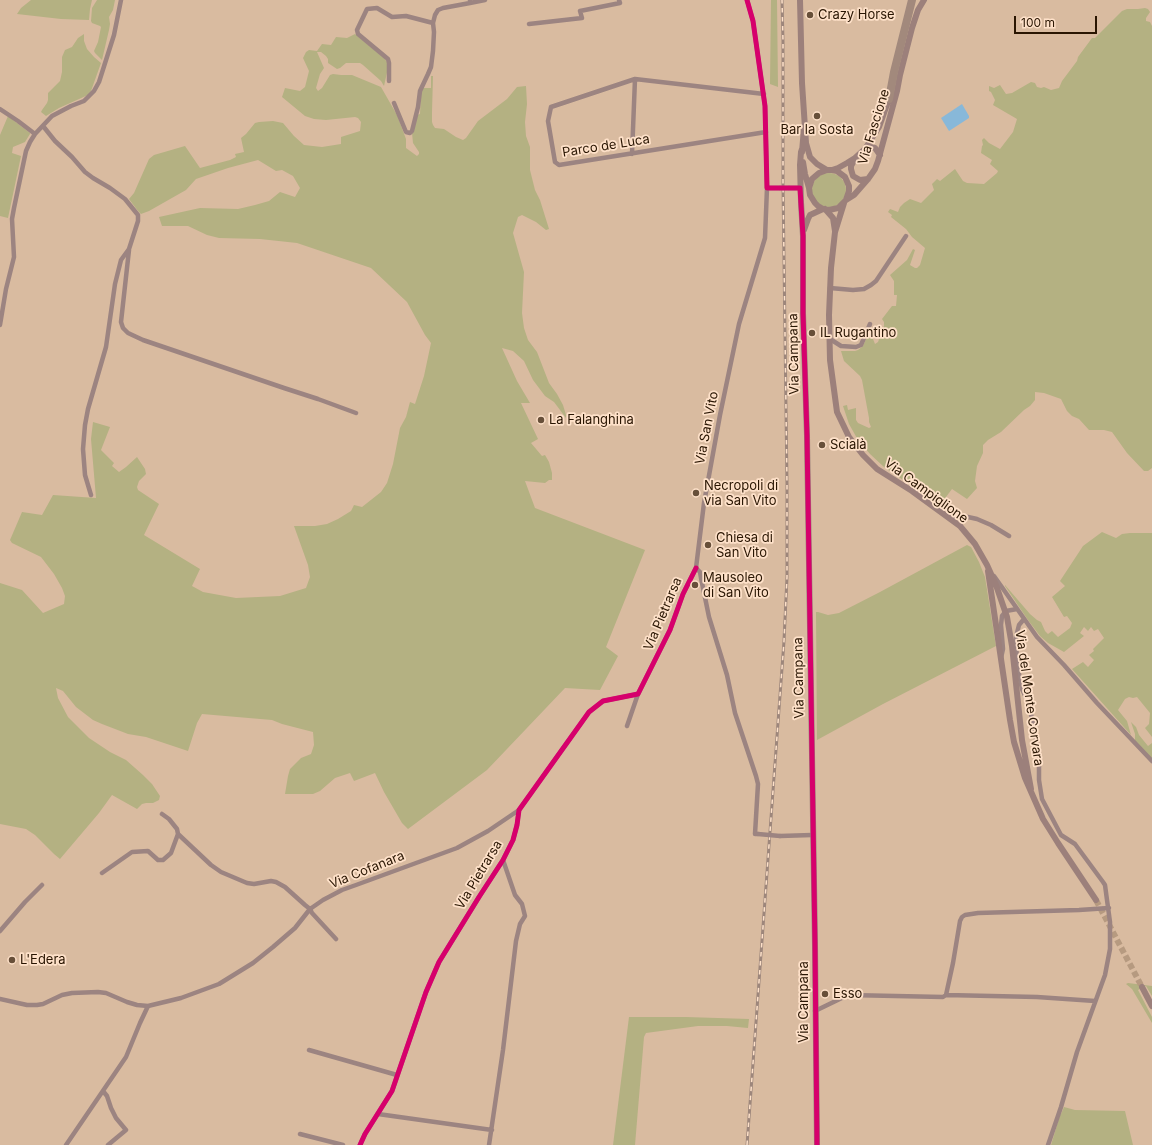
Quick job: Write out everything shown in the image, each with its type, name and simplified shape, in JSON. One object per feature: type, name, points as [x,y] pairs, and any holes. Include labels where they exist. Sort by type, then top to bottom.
[{"type":"highway","points":[[889,99],[894,72],[912,0]]},
{"type":"main road","points":[[800,0],[800,38],[806,143],[810,156],[817,164],[841,174],[847,181],[849,190],[845,201],[838,208],[829,210],[824,209],[812,199],[804,170],[802,149],[804,128]]},
{"type":"main road","name":"Via Fascione","points":[[845,201],[854,195],[868,179],[875,168],[880,155],[915,19],[924,0]]},
{"type":"main road","name":"Via Fascione","points":[[830,170],[843,166],[855,158],[864,149],[879,126],[900,75]]},
{"type":"main road","points":[[864,149],[870,147],[875,148],[880,155]]},
{"type":"main road","name":"Via Campana","points":[[802,149],[800,157],[800,188],[803,236],[817,1145]]},
{"type":"main road","points":[[855,158],[851,166],[851,173],[856,178],[864,180],[868,179]]},
{"type":"main road","points":[[801,210],[812,179],[819,173],[830,170]]},
{"type":"main road","name":"Via Campiglione","points":[[845,201],[835,232],[830,288],[829,315],[832,379],[837,412],[849,437],[863,455],[878,470],[912,491],[960,526],[975,544],[987,565]]},
{"type":"main road","name":"Via Campana","points":[[803,236],[808,218],[814,213],[824,209]]},
{"type":"main road","name":"Via Campiglione","points":[[824,209],[832,218],[835,232]]},
{"type":"main road","name":"Via del Monte Corvara","points":[[987,565],[1006,611],[1012,646],[1022,740],[1030,789]]},
{"type":"main road","name":"Via del Monte Corvara","points":[[987,565],[1010,720],[1014,742],[1025,778],[1043,819],[1096,900]]},
{"type":"main road","points":[[1142,987],[1152,1006]]},
{"type":"street","points":[[0,325],[6,289],[14,257],[12,219],[26,151],[35,134],[52,116],[71,106],[84,102],[94,91],[99,82],[114,34],[121,0]]},
{"type":"street","points":[[394,103],[406,132],[410,133],[412,131],[418,107],[420,90],[431,67],[433,51],[433,23],[435,15],[438,10],[443,8],[470,1],[485,0]]},
{"type":"street","points":[[529,24],[582,18],[580,11],[620,3],[619,0]]},
{"type":"street","points":[[747,0],[753,21],[764,94]]},
{"type":"street","points":[[389,81],[388,59],[358,34],[357,30],[367,9],[377,8],[392,17],[406,16],[433,23]]},
{"type":"street","points":[[632,154],[635,79]]},
{"type":"street","name":"Parco de Luca","points":[[764,94],[635,79],[551,107],[548,121],[555,162],[559,165],[766,132]]},
{"type":"street","name":"Via San Vito","points":[[764,94],[767,188],[765,238],[739,324],[720,414],[704,504],[696,568],[700,572],[709,617],[727,675],[735,713],[758,784],[757,834],[780,836],[812,835]]},
{"type":"street","points":[[0,109],[35,134]]},
{"type":"street","points":[[44,126],[85,172],[125,199],[138,215],[138,221],[129,249],[121,322],[123,328],[128,333],[143,340],[356,413]]},
{"type":"street","points":[[767,188],[800,188]]},
{"type":"street","points":[[830,288],[853,290],[864,289],[871,285],[876,281],[906,236]]},
{"type":"street","points":[[91,495],[85,475],[83,449],[85,425],[88,409],[106,346],[115,284],[121,260],[129,249]]},
{"type":"street","points":[[830,339],[841,346],[856,347],[861,345],[870,324]]},
{"type":"street","points":[[948,517],[968,517],[991,525],[1009,536]]},
{"type":"street","name":"Via Campiglione","points":[[987,565],[1037,637],[1152,761]]},
{"type":"street","name":"Via Pietrarsa","points":[[360,1145],[365,1134],[392,1091],[426,992],[439,962],[513,840],[519,810],[589,712],[603,701],[638,694],[670,630],[683,594],[696,568]]},
{"type":"street","points":[[1006,611],[1017,609]]},
{"type":"street","name":"Via del Monte Corvara","points":[[1000,658],[1004,649],[1001,625],[1002,616],[1006,611]]},
{"type":"street","points":[[1024,619],[1019,625],[1016,637],[1017,664],[1022,689],[1029,704],[1039,755],[1039,780],[1042,799],[1061,835],[1075,844],[1105,885],[1109,908],[1110,949],[1105,975],[1077,1052],[1048,1145]]},
{"type":"street","points":[[627,726],[638,694]]},
{"type":"street","name":"Via Cofanara","points":[[0,999],[27,1005],[38,1005],[62,995],[98,992],[106,993],[137,1005],[148,1006],[181,998],[219,984],[253,963],[274,947],[294,928],[310,909],[323,900],[342,890],[457,848],[488,831],[519,810]]},
{"type":"street","points":[[162,814],[169,819],[177,829],[178,834],[206,862],[221,872],[247,883],[254,884],[271,881],[285,887],[310,909],[312,914],[336,939]]},
{"type":"street","points":[[102,873],[132,852],[148,851],[158,860],[163,860],[171,852],[178,834]]},
{"type":"street","points":[[489,1145],[503,1050],[516,941],[520,924],[525,916],[522,904],[515,895],[502,860]]},
{"type":"street","points":[[0,931],[42,885]]},
{"type":"street","points":[[946,996],[960,921],[965,915],[978,913],[1072,911],[1109,908]]},
{"type":"street","points":[[815,1010],[848,995],[1037,997],[1095,1001]]},
{"type":"street","points":[[66,1145],[126,1057],[148,1006]]},
{"type":"street","points":[[309,1050],[397,1075]]},
{"type":"street","points":[[103,1091],[107,1096],[114,1114],[126,1130],[108,1145]]},
{"type":"street","points":[[378,1114],[492,1130]]},
{"type":"street","points":[[300,1134],[342,1145]]},
{"type":"shaded area","points":[[31,0],[92,0],[89,20],[61,19],[17,14],[21,8]]},
{"type":"shaded area","points":[[97,0],[115,0],[113,10],[109,17],[110,24],[102,60],[94,51],[98,42],[101,27],[92,23],[91,21],[92,8]]},
{"type":"shaded area","points":[[771,0],[777,0],[778,87],[770,84]]},
{"type":"shaded area","points":[[1145,8],[1150,12],[1146,18],[1146,21],[1150,22],[1152,26],[1152,468],[1148,471],[1144,471],[1127,453],[1112,432],[1104,430],[1089,430],[1079,419],[1072,416],[1067,411],[1061,399],[1044,393],[1035,392],[1035,400],[1030,406],[1001,432],[983,445],[983,453],[977,466],[975,481],[977,488],[967,499],[952,489],[940,505],[884,467],[870,454],[858,440],[849,424],[843,406],[847,405],[848,410],[856,408],[856,420],[858,423],[869,428],[871,427],[862,380],[860,376],[844,361],[841,351],[858,350],[863,346],[867,337],[871,334],[875,344],[878,342],[884,326],[882,319],[892,306],[896,306],[897,295],[894,295],[894,281],[890,275],[907,260],[913,249],[915,250],[910,265],[917,268],[920,265],[925,248],[912,237],[906,229],[891,217],[892,215],[888,212],[890,209],[898,212],[900,207],[910,199],[921,203],[934,190],[932,184],[937,179],[940,181],[955,169],[963,181],[967,183],[984,184],[998,171],[990,164],[992,160],[981,153],[983,145],[982,140],[984,138],[989,143],[1000,149],[1013,132],[1017,119],[993,105],[995,100],[989,91],[989,86],[994,88],[1000,85],[1006,94],[1012,93],[1031,82],[1035,83],[1037,87],[1041,88],[1044,87],[1051,90],[1059,88],[1062,81],[1092,38],[1095,38],[1122,11],[1127,9]]},
{"type":"shaded area","points":[[84,34],[84,41],[87,49],[101,63],[91,91],[88,95],[59,108],[46,116],[41,112],[47,103],[48,93],[60,81],[62,72],[62,57],[65,50],[72,47],[78,38]]},
{"type":"shaded area","points":[[355,34],[387,62],[388,68],[384,86],[381,81],[360,63],[346,63],[337,69],[328,63],[326,56],[321,52],[317,52],[324,68],[320,74],[316,88],[318,91],[322,88],[330,75],[333,74],[352,75],[381,87],[397,115],[406,139],[406,148],[417,156],[419,152],[413,143],[412,133],[417,115],[420,114],[421,93],[423,88],[431,88],[431,76],[433,76],[433,125],[435,128],[444,129],[463,140],[478,121],[507,99],[517,87],[526,86],[527,104],[525,122],[526,136],[530,147],[530,170],[535,190],[540,200],[549,229],[546,230],[536,222],[522,215],[518,217],[513,233],[524,272],[522,313],[524,328],[528,340],[537,352],[549,383],[563,405],[566,418],[554,402],[545,396],[533,380],[524,361],[513,351],[502,348],[517,381],[530,403],[521,403],[538,439],[531,443],[542,456],[545,455],[552,473],[552,480],[545,483],[525,481],[535,508],[645,550],[606,647],[618,656],[600,690],[565,688],[487,770],[408,829],[402,823],[375,773],[354,781],[350,773],[335,778],[320,791],[313,794],[285,794],[290,769],[301,758],[311,754],[314,745],[313,732],[272,720],[202,714],[197,723],[188,751],[146,737],[128,734],[93,720],[76,707],[63,691],[56,688],[58,698],[68,717],[89,738],[110,752],[126,760],[152,784],[160,796],[159,800],[153,803],[142,804],[137,809],[112,795],[99,813],[60,859],[35,835],[26,829],[0,824],[0,583],[22,590],[43,613],[64,604],[65,596],[62,588],[54,574],[41,557],[12,543],[10,540],[22,512],[42,515],[53,495],[96,498],[91,439],[93,422],[110,427],[101,450],[114,463],[112,466],[119,472],[137,457],[145,469],[146,474],[139,481],[137,487],[138,490],[159,504],[144,535],[200,569],[192,586],[203,592],[236,598],[280,596],[306,588],[310,577],[308,565],[294,526],[315,526],[327,524],[338,519],[351,511],[354,505],[362,507],[381,492],[387,483],[393,464],[400,428],[406,417],[410,402],[415,404],[424,376],[431,343],[407,302],[371,268],[297,243],[260,239],[219,238],[207,235],[188,226],[162,226],[159,217],[200,208],[238,209],[269,201],[280,192],[295,197],[300,188],[293,176],[282,170],[276,171],[258,160],[196,179],[186,190],[141,214],[129,199],[134,193],[149,159],[154,155],[185,146],[200,168],[230,160],[236,157],[235,154],[244,152],[241,138],[255,123],[273,121],[283,123],[304,145],[322,147],[341,144],[341,137],[360,131],[361,122],[358,118],[326,120],[314,119],[305,116],[282,97],[285,88],[300,91],[305,87],[309,71],[303,58],[306,52],[309,50],[317,51],[322,44],[331,45],[336,37],[347,38]]},
{"type":"shaded area","points":[[8,116],[30,134],[25,142],[13,147],[12,153],[21,156],[8,218],[0,216],[0,135]]},
{"type":"shaded area","points":[[829,173],[841,178],[846,190],[841,202],[829,207],[817,202],[812,190],[817,178]]},
{"type":"shaded area","points":[[1102,532],[1116,538],[1122,534],[1152,533],[1152,737],[1145,728],[1149,724],[1150,713],[1137,697],[1129,697],[1125,699],[1118,710],[1127,721],[1131,735],[1072,669],[1083,662],[1088,667],[1094,660],[1089,655],[1104,638],[1098,629],[1094,631],[1091,627],[1088,631],[1084,627],[1080,633],[1084,636],[1064,652],[1048,643],[1040,636],[1005,586],[1030,614],[1041,622],[1048,634],[1052,631],[1058,637],[1070,628],[1072,623],[1067,616],[1064,617],[1052,597],[1065,586],[1060,581],[1083,546]]},
{"type":"shaded area","points":[[967,545],[971,547],[985,577],[996,646],[817,740],[816,612],[828,615],[839,613]]},
{"type":"shaded area","points":[[1131,722],[1148,746],[1152,743],[1152,759],[1135,741],[1135,734]]},
{"type":"shaded area","points":[[1126,984],[1152,986],[1152,996],[1146,986],[1138,990],[1152,1017],[1152,1023],[1132,989]]},
{"type":"shaded area","points":[[629,1017],[749,1019],[748,1028],[698,1026],[646,1033],[644,1037],[635,1145],[613,1145]]},
{"type":"shaded area","points":[[1064,1107],[1075,1110],[1125,1111],[1133,1145],[1051,1145]]},
{"type":"water","points":[[962,104],[969,118],[949,131],[941,118]]},
{"type":"tunnel","points":[[1096,900],[1142,987]]},
{"type":"railway","points":[[747,1145],[784,641],[787,577],[782,0]]},
{"type":"cycle path","points":[[747,0],[753,21],[765,106],[767,188],[800,188],[803,236],[817,1145]]},
{"type":"cycle path","points":[[360,1145],[365,1134],[392,1091],[426,992],[439,962],[503,860],[513,840],[519,810],[589,712],[603,701],[638,694],[670,630],[683,594],[696,568]]},
{"type":"place","name":"Crazy Horse","points":[[810,15]]},
{"type":"place","name":"Bar la Sosta","points":[[817,116]]},
{"type":"place","name":"IL Rugantino","points":[[812,333]]},
{"type":"place","name":"La Falanghina","points":[[541,420]]},
{"type":"place","name":"Scialà","points":[[822,445]]},
{"type":"place","name":"Necropoli di via San Vito","points":[[696,493]]},
{"type":"place","name":"Chiesa di San Vito","points":[[708,545]]},
{"type":"place","name":"Mausoleo di San Vito","points":[[695,585]]},
{"type":"place","name":"L'Edera","points":[[12,960]]},
{"type":"place","name":"Esso","points":[[825,994]]}]
